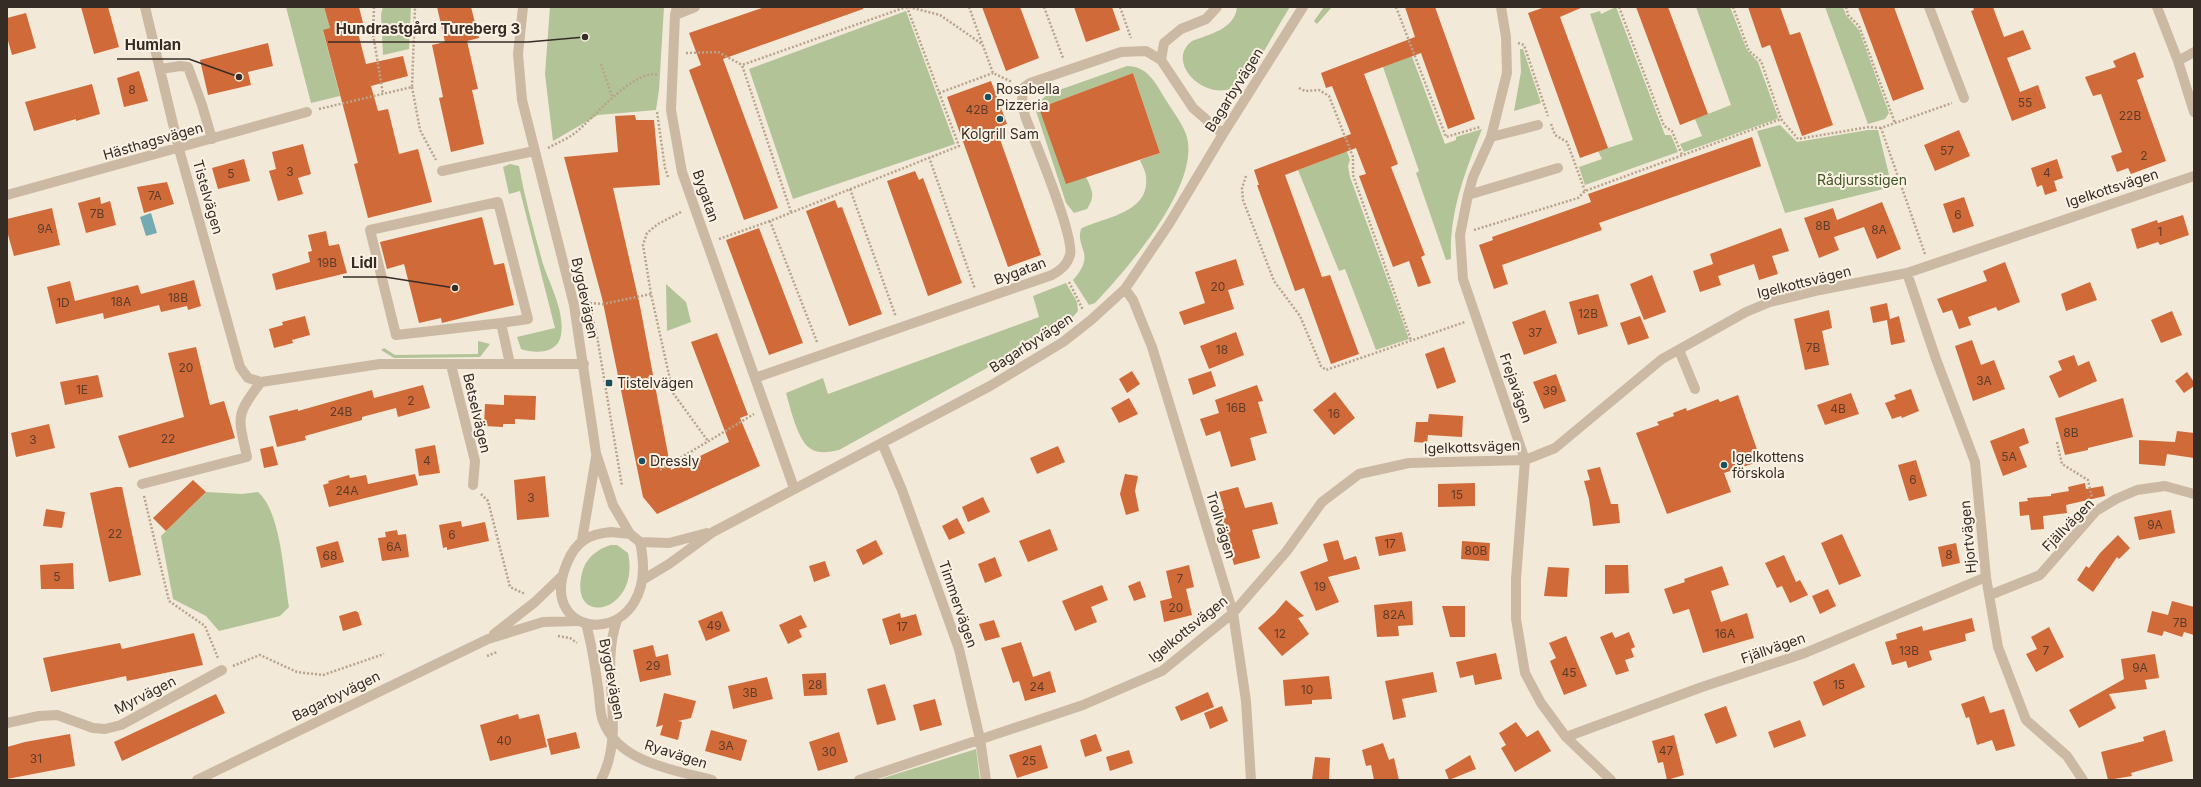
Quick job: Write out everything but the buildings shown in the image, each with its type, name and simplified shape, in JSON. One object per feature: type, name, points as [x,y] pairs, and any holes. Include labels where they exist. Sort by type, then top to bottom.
[{"type":"street","name":"Tistelvägen","points":[[145,7],[179,148],[240,367],[248,378],[261,382]]},
{"type":"street","name":"Bygdevägen","points":[[524,7],[518,54],[522,100],[574,305],[584,364],[596,453],[613,505],[630,534]]},
{"type":"street","name":"Bygatan","points":[[695,7],[676,11],[671,110],[682,172],[794,488]]},
{"type":"street","points":[[1161,60],[1164,43],[1181,30],[1206,19],[1217,7]]},
{"type":"street","name":"Bagarbyvägen","points":[[644,579],[669,564],[713,532],[990,386],[1063,342],[1125,289],[1169,224],[1223,134],[1303,7]]},
{"type":"street","name":"Frejavägen","points":[[1501,7],[1506,37],[1507,73],[1491,137],[1473,177],[1468,195],[1460,235],[1463,279],[1525,460],[1516,579],[1516,619],[1525,673],[1541,703],[1566,737],[1612,780]]},
{"type":"street","points":[[1929,7],[1964,98]]},
{"type":"street","points":[[2157,7],[2178,61],[2194,112]]},
{"type":"street","points":[[1023,88],[1030,83],[1121,52],[1146,50],[1161,60],[1194,108],[1223,134]]},
{"type":"street","points":[[2178,61],[2194,52]]},
{"type":"street","points":[[160,69],[180,66],[188,67],[202,105],[212,139]]},
{"type":"street","name":"Bygatan","points":[[756,378],[1052,275],[1062,270],[1070,254],[1066,224],[1025,116],[1022,102],[1023,88]]},
{"type":"street","name":"Hästhagsvägen","points":[[7,195],[307,112]]},
{"type":"street","points":[[1491,137],[1538,125]]},
{"type":"street","points":[[442,171],[534,151]]},
{"type":"street","points":[[1468,195],[1558,168]]},
{"type":"street","name":"Igelkottsvägen","points":[[859,780],[1083,705],[1162,671],[1233,613],[1286,552],[1322,502],[1359,474],[1408,463],[1525,460],[1555,448],[1662,359],[1746,312],[1770,302],[1907,273],[1929,264],[2194,176]]},
{"type":"street","points":[[498,202],[528,319],[501,323],[396,335],[370,230],[498,202]]},
{"type":"street","name":"Hjortvägen","points":[[1907,273],[1936,359],[1975,462],[1986,577],[1998,647],[2026,720],[2067,756],[2083,780]]},
{"type":"street","name":"Trollvägen","points":[[1125,289],[1133,300],[1152,347],[1233,613],[1246,701],[1251,780]]},
{"type":"street","points":[[501,323],[510,364]]},
{"type":"street","points":[[1679,350],[1695,389]]},
{"type":"street","points":[[142,484],[247,457],[239,422],[243,405],[261,382],[380,364],[584,364]]},
{"type":"street","name":"Betselvägen","points":[[451,364],[475,461],[473,485]]},
{"type":"street","name":"Timmervägen","points":[[882,443],[902,490],[960,648],[980,739],[986,780]]},
{"type":"street","name":"Bygdevägen","points":[[582,540],[589,506],[596,453]]},
{"type":"street","name":"Fjällvägen","points":[[1990,595],[2040,575],[2095,513],[2116,499],[2138,490],[2165,486],[2194,494]]},
{"type":"street","points":[[611,532],[630,534],[640,542],[645,567],[644,579],[640,592],[633,605],[617,620],[600,624],[581,622],[568,610],[561,594],[562,576],[569,559],[582,540],[596,533],[611,532]]},
{"type":"street","name":"Bagarbyvägen","points":[[640,542],[669,543],[713,532]]},
{"type":"street","name":"Bagarbyvägen","points":[[488,639],[535,602],[562,576]]},
{"type":"street","name":"Fjällvägen","points":[[1566,737],[1702,687],[1805,653],[1986,577]]},
{"type":"street","name":"Bygdevägen","points":[[600,780],[613,739],[614,721],[609,666],[611,641],[617,620]]},
{"type":"street","name":"Bagarbyvägen","points":[[197,780],[488,639],[543,622],[581,622]]},
{"type":"street","name":"Bygdevägen","points":[[581,622],[592,647],[603,720],[613,739]]},
{"type":"street","name":"Myrvägen","points":[[7,722],[39,716],[57,715],[93,728],[105,729],[121,725],[222,670]]},
{"type":"street","name":"Ryavägen","points":[[613,739],[631,753],[650,763],[712,780]]},
{"type":"path","points":[[374,7],[373,34],[383,94]]},
{"type":"path","points":[[415,7],[412,87],[420,130],[442,171]]},
{"type":"path","points":[[717,240],[770,221],[959,146],[907,7]]},
{"type":"path","points":[[742,65],[907,7],[940,15],[982,44]]},
{"type":"path","points":[[970,7],[993,73],[1023,88]]},
{"type":"path","points":[[1044,7],[1064,60]]},
{"type":"path","points":[[1120,7],[1131,38]]},
{"type":"path","points":[[1396,7],[1446,137],[1495,122]]},
{"type":"path","points":[[1619,7],[1664,126],[1672,131],[1682,155]]},
{"type":"path","points":[[1733,7],[1749,51],[1761,61],[1781,119],[1798,138],[1869,127],[1881,128],[1926,114],[1964,98]]},
{"type":"path","points":[[1846,7],[1848,15],[1859,26],[1895,123]]},
{"type":"path","points":[[1506,37],[1524,45],[1555,135],[1567,142],[1585,191]]},
{"type":"path","points":[[684,53],[718,52],[742,65],[791,212]]},
{"type":"path","points":[[601,64],[612,96]]},
{"type":"path","points":[[939,93],[993,73]]},
{"type":"path","points":[[548,148],[574,134],[592,119],[612,96],[643,77],[659,74]]},
{"type":"path","points":[[307,112],[412,87]]},
{"type":"path","points":[[1299,88],[1305,91],[1319,90],[1329,96],[1353,157],[1353,175],[1411,340]]},
{"type":"path","points":[[1460,235],[1578,198],[1585,191],[1781,119]]},
{"type":"path","points":[[1881,128],[1929,264]]},
{"type":"path","points":[[546,141],[550,155]]},
{"type":"path","points":[[929,157],[975,289]]},
{"type":"path","points":[[1246,176],[1242,188],[1243,200],[1274,281],[1300,316],[1321,366],[1326,370],[1477,318]]},
{"type":"path","points":[[850,189],[896,317]]},
{"type":"path","points":[[681,212],[653,228],[648,233],[643,245],[651,294],[674,393],[708,441]]},
{"type":"path","points":[[770,221],[818,345]]},
{"type":"path","points":[[577,258],[598,336],[622,488]]},
{"type":"path","points":[[1069,282],[1083,311]]},
{"type":"path","points":[[590,303],[603,304],[651,294]]},
{"type":"path","points":[[660,470],[754,414]]},
{"type":"path","points":[[2057,442],[2062,464],[2088,480],[2095,513]]},
{"type":"path","points":[[142,484],[169,601],[205,626],[222,670],[260,655],[297,672],[323,675],[362,660],[384,654]]},
{"type":"path","points":[[473,485],[488,501],[510,587],[525,594]]},
{"type":"green space","points":[[286,7],[324,7],[330,28],[323,31],[340,96],[311,103]]},
{"type":"green space","points":[[383,7],[411,7],[409,49],[383,55],[381,14]]},
{"type":"green space","points":[[550,7],[664,7],[659,90],[656,110],[598,115],[553,141],[545,74]]},
{"type":"green space","points":[[1237,7],[1290,7],[1259,60],[1246,78],[1240,84],[1228,90],[1215,90],[1204,86],[1194,79],[1186,70],[1183,60],[1184,50],[1192,41],[1214,33],[1227,26],[1232,21]]},
{"type":"green space","points":[[1324,7],[1332,7],[1317,24],[1314,21]]},
{"type":"green space","points":[[1616,7],[1665,135],[1671,135],[1678,152],[1585,185],[1579,167],[1602,159],[1598,151],[1633,140],[1590,14],[1600,11],[1601,14]]},
{"type":"green space","points":[[1696,7],[1730,7],[1747,50],[1758,62],[1778,117],[1777,119],[1684,152],[1680,144],[1702,136],[1695,119],[1731,105]]},
{"type":"green space","points":[[1825,7],[1843,7],[1846,15],[1859,30],[1889,113],[1885,119],[1868,124]]},
{"type":"green space","points":[[906,11],[955,144],[793,199],[749,69]]},
{"type":"green space","points":[[1408,46],[1445,144],[1456,140],[1456,137],[1482,129],[1459,192],[1453,225],[1451,259],[1446,260],[1416,173],[1419,171],[1383,67]]},
{"type":"green space","points":[[1520,49],[1523,49],[1541,103],[1514,111],[1521,72]]},
{"type":"green space","points":[[1127,66],[1140,69],[1154,81],[1184,129],[1188,154],[1183,176],[1173,200],[1159,224],[1142,248],[1109,288],[1095,303],[1089,305],[1073,280],[1084,263],[1084,252],[1080,236],[1081,229],[1133,207],[1141,199],[1145,189],[1146,175],[1140,160],[1160,153],[1133,73],[1039,108],[1083,172],[1092,192],[1092,199],[1087,209],[1074,213],[1066,203],[1036,111],[1038,103],[1048,94]]},
{"type":"green space","name":"Rådjursstigen","points":[[1780,125],[1797,142],[1868,130],[1878,130],[1892,187],[1785,213],[1757,131]]},
{"type":"green space","points":[[1342,137],[1350,160],[1348,166],[1350,177],[1409,339],[1376,350],[1345,269],[1339,271],[1298,170],[1337,155],[1332,141]]},
{"type":"green space","points":[[510,164],[519,166],[543,264],[561,317],[562,326],[559,341],[551,349],[545,351],[533,352],[521,349],[517,337],[555,328],[520,191],[509,194],[503,167]]},
{"type":"green space","points":[[1066,283],[1077,302],[1078,311],[1072,318],[1057,329],[839,450],[817,452],[806,445],[802,439],[795,424],[786,393],[823,378],[828,394],[1039,317],[1033,296]]},
{"type":"green space","points":[[666,284],[686,302],[691,322],[667,331]]},
{"type":"green space","points":[[478,341],[490,344],[480,357],[394,358],[381,350],[384,348],[395,355],[478,354]]},
{"type":"green space","points":[[206,492],[242,494],[258,492],[266,501],[277,529],[289,607],[280,616],[219,631],[206,616],[173,599],[161,536]]},
{"type":"green space","points":[[611,545],[617,545],[628,553],[629,573],[624,589],[615,600],[605,606],[594,607],[585,602],[580,591],[582,573],[586,563],[592,555]]},
{"type":"green space","points":[[976,749],[980,780],[877,780]]},
{"type":"water","points":[[151,213],[157,233],[146,236],[140,217]]},
{"type":"place","name":"Hundrastgård Tureberg 3","points":[[585,37]]},
{"type":"place","name":"Humlan","points":[[239,77]]},
{"type":"place","name":"Rosabella Pizzeria","points":[[988,97]]},
{"type":"place","name":"Kolgrill Sam","points":[[1000,119]]},
{"type":"place","name":"Lidl","points":[[455,288]]},
{"type":"place","name":"Tistelvägen","points":[[609,383]]},
{"type":"place","name":"Dressly","points":[[642,461]]},
{"type":"place","name":"Igelkottens förskola","points":[[1724,465]]}]
